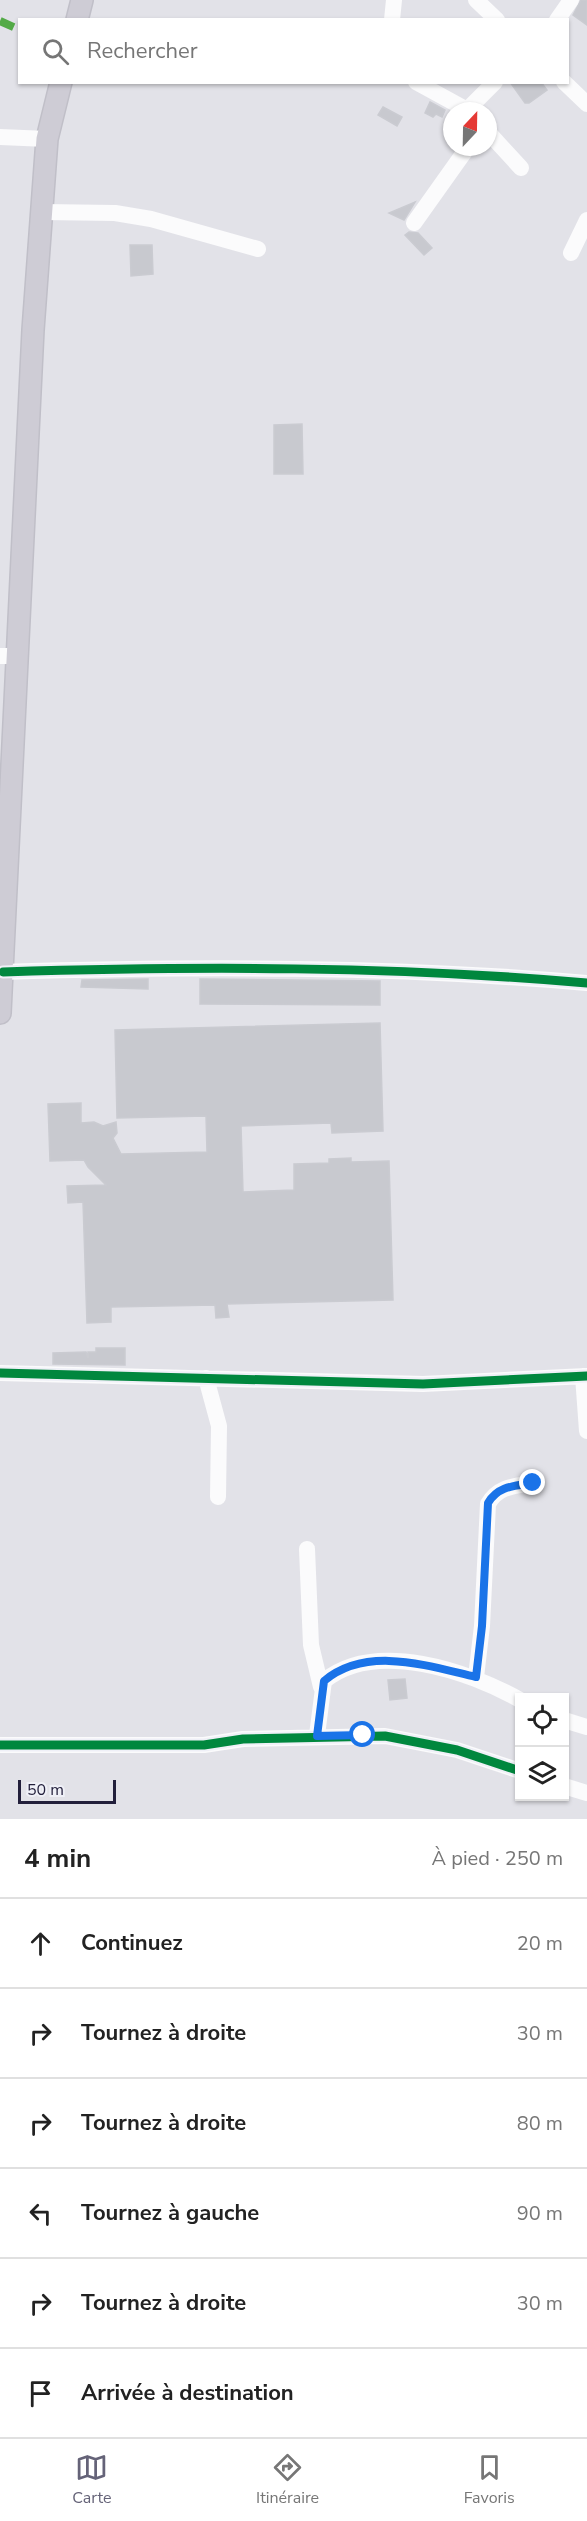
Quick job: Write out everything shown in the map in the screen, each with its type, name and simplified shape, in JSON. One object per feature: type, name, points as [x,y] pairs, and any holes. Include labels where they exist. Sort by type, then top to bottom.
[{"type":"main road","points":[[78,18],[82,0]]},
{"type":"main road","points":[[0,1013],[3,972],[9,656],[47,139],[61,84]]},
{"type":"street","points":[[392,18],[394,0]]},
{"type":"street","points":[[476,0],[495,18]]},
{"type":"street","points":[[558,18],[571,0]]},
{"type":"street","points":[[420,84],[453,102]]},
{"type":"street","points":[[476,102],[493,84]]},
{"type":"street","points":[[566,84],[587,104]]},
{"type":"street","points":[[0,137],[47,139]]},
{"type":"street","points":[[497,142],[521,168]]},
{"type":"street","points":[[414,223],[462,156]]},
{"type":"street","points":[[42,212],[115,213],[151,219],[258,249]]},
{"type":"street","points":[[572,253],[587,220]]},
{"type":"street","points":[[3,972],[193,966],[514,976],[587,983]]},
{"type":"street","points":[[0,1373],[423,1384],[585,1376],[587,1431]]},
{"type":"street","points":[[206,1378],[219,1426],[218,1497]]},
{"type":"street","points":[[476,1677],[482,1626],[488,1503],[494,1493],[505,1488],[533,1483]]},
{"type":"street","points":[[307,1549],[311,1645],[321,1687],[317,1736]]},
{"type":"street","points":[[321,1687],[331,1676],[342,1670],[376,1661],[398,1660],[476,1677],[515,1698]]},
{"type":"street","points":[[569,1722],[587,1727]]},
{"type":"street","points":[[0,1745],[204,1745],[243,1739],[385,1736],[416,1740],[515,1770]]},
{"type":"street","points":[[569,1788],[587,1794]]},
{"type":"building","points":[[581,0],[587,0],[587,25],[573,15]]},
{"type":"building","points":[[511,84],[542,84],[547,90],[529,103],[525,103]]},
{"type":"building","points":[[430,102],[443,109],[442,117],[436,114],[433,117],[425,113]]},
{"type":"building","points":[[383,107],[402,117],[397,126],[378,115]]},
{"type":"building","points":[[415,202],[404,220],[389,213]]},
{"type":"building","points":[[409,232],[418,233],[432,248],[424,255],[405,235]]},
{"type":"building","points":[[130,245],[152,245],[153,274],[131,276]]},
{"type":"building","points":[[302,424],[303,474],[274,474],[274,425]]},
{"type":"building","points":[[148,979],[148,989],[81,987],[82,980]]},
{"type":"building","points":[[200,979],[380,981],[380,1005],[200,1004]]},
{"type":"building","points":[[380,1023],[383,1131],[332,1133],[331,1123],[241,1126],[243,1192],[294,1190],[294,1164],[329,1163],[329,1159],[351,1158],[351,1162],[389,1161],[393,1300],[227,1304],[229,1317],[216,1318],[215,1305],[111,1307],[111,1322],[87,1323],[83,1202],[68,1203],[67,1186],[106,1185],[84,1160],[50,1161],[48,1104],[81,1103],[81,1123],[94,1122],[103,1126],[116,1122],[117,1133],[113,1138],[121,1154],[207,1152],[206,1116],[117,1118],[115,1030]]},
{"type":"building","points":[[96,1348],[125,1348],[125,1365],[53,1364],[53,1353],[86,1352],[88,1358],[88,1352],[96,1352]]},
{"type":"building","points":[[405,1679],[407,1698],[390,1700],[388,1680]]},
{"type":"marked path","points":[[0,21],[18,29]]},
{"type":"cycle path","points":[[3,972],[222,968],[368,970],[587,983]]},
{"type":"cycle path","points":[[0,1373],[423,1384],[587,1376]]},
{"type":"cycle path","points":[[0,1745],[204,1745],[243,1739],[385,1736],[457,1750],[515,1769]]},
{"type":"route","points":[[363,1735],[317,1736],[321,1687],[324,1681],[342,1670],[376,1661],[398,1660],[476,1677],[482,1626],[488,1503],[494,1493],[505,1488],[533,1483]]}]
